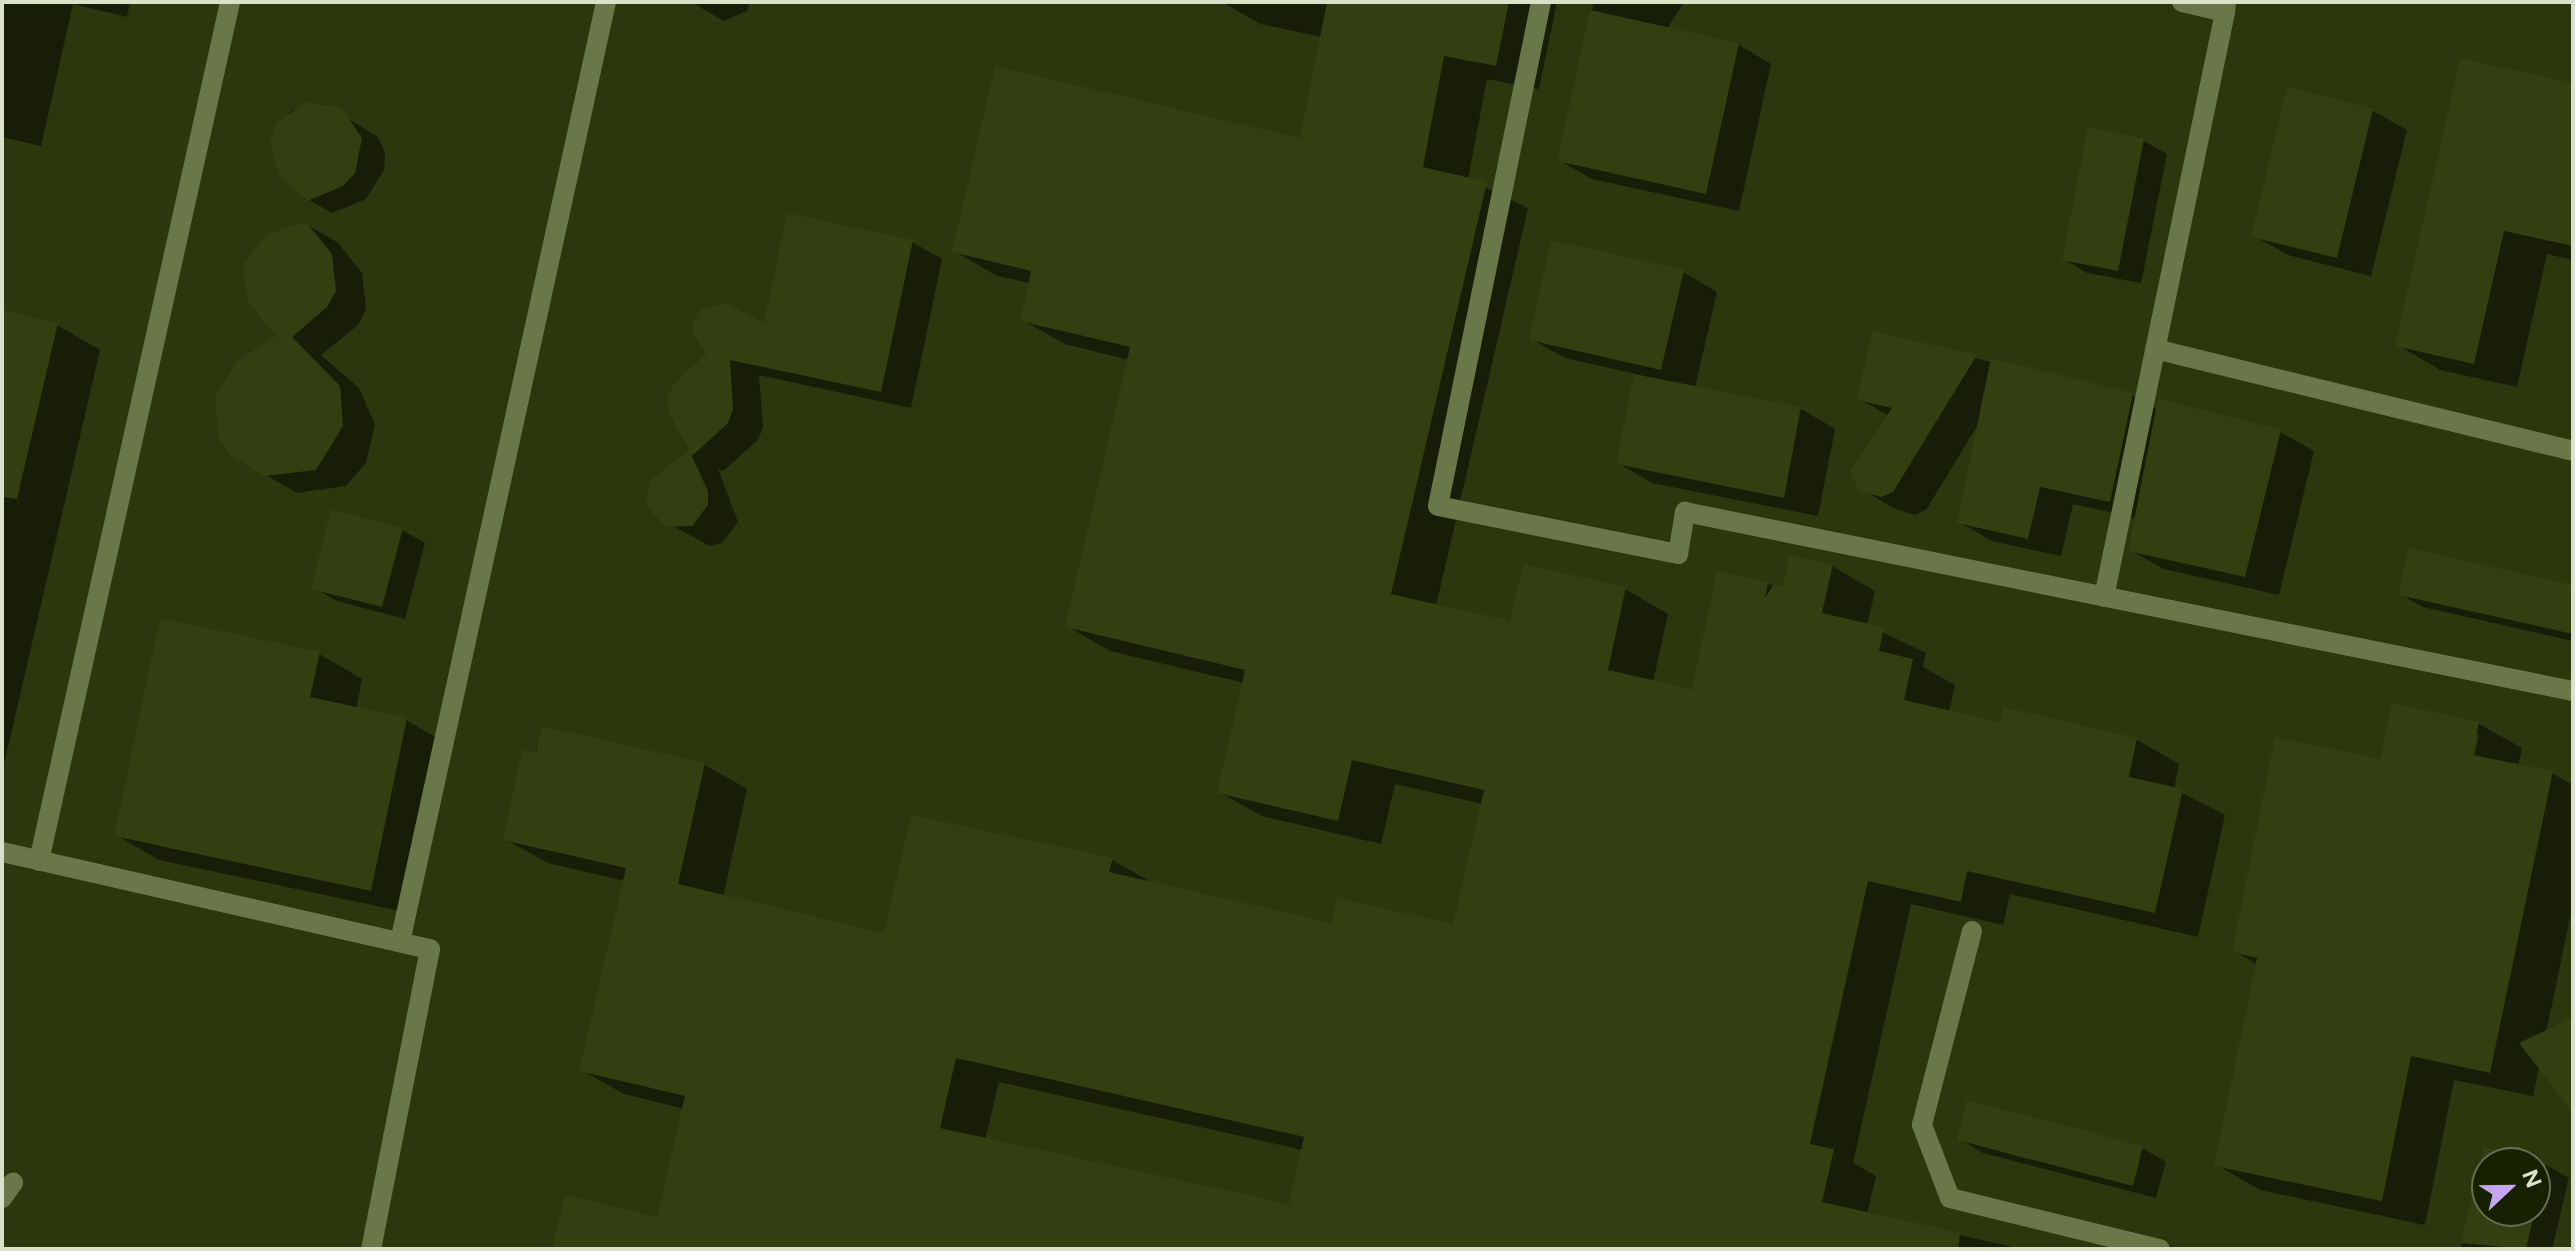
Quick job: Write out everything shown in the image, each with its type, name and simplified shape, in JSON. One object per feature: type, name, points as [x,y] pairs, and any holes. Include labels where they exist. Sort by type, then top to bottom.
[{"type":"lane","points":[[39,861],[230,2]]},
{"type":"lane","points":[[400,942],[606,2]]},
{"type":"lane","points":[[1541,2],[1438,506],[1678,554],[1685,512],[2573,691]]},
{"type":"lane","points":[[2104,597],[2226,7],[2182,2]]},
{"type":"lane","points":[[2155,349],[2573,451]]},
{"type":"lane","points":[[2,852],[430,949],[371,1249]]},
{"type":"lane","points":[[1972,931],[1922,1125],[1950,1198],[2160,1249]]},
{"type":"shaded area","points":[[2,2],[2573,2],[2573,1249],[2,1249]]},
{"type":"building","points":[[1327,2],[1509,2],[1496,66],[1444,56],[1423,167],[1487,182],[1391,594],[1510,621],[1523,564],[1626,587],[1608,670],[1692,689],[1717,571],[1768,582],[1765,598],[1774,584],[1783,586],[1790,555],[1833,564],[1822,613],[1884,627],[1879,651],[1913,659],[1904,700],[2000,722],[2003,707],[2137,738],[2129,777],[2183,789],[2155,913],[1967,871],[1961,902],[1868,881],[1810,1144],[1834,1149],[1822,1202],[1960,1233],[1958,1249],[552,1249],[565,1195],[657,1217],[685,1096],[579,1071],[626,868],[503,840],[522,750],[536,753],[542,726],[705,763],[678,884],[884,933],[911,815],[1113,858],[1109,872],[1332,923],[1337,898],[1453,924],[1484,790],[1352,760],[1338,821],[1217,793],[1245,670],[1065,627],[1130,347],[1020,321],[1031,271],[952,252],[995,66],[1300,138]],"holes":[[[956,1058],[1304,1137],[1289,1204],[940,1128]]]},
{"type":"building","points":[[1590,10],[1739,43],[1706,194],[1557,161]]},
{"type":"building","points":[[2460,58],[2573,83],[2573,246],[2504,231],[2474,364],[2395,346]]},
{"type":"building","points":[[2287,87],[2373,109],[2337,258],[2251,237]]},
{"type":"building","points":[[307,102],[342,108],[362,138],[355,173],[343,186],[307,201],[278,174],[270,139],[277,122]]},
{"type":"building","points":[[2088,127],[2144,139],[2118,271],[2062,260]]},
{"type":"building","points":[[787,213],[913,240],[881,392],[730,360],[733,409],[728,423],[692,456],[669,413],[667,399],[673,385],[706,354],[693,334],[694,321],[700,309],[725,303],[764,323]]},
{"type":"building","points":[[306,222],[332,254],[336,291],[327,307],[292,337],[340,386],[343,426],[316,470],[265,476],[230,455],[219,438],[215,397],[236,362],[276,336],[247,300],[244,263],[267,234]]},
{"type":"building","points":[[1551,240],[1684,270],[1661,370],[1529,340]]},
{"type":"building","points":[[2,310],[58,323],[17,499],[2,497]]},
{"type":"building","points":[[1872,331],[1977,355],[1893,492],[1881,497],[1858,490],[1850,471],[1892,408],[1857,400]]},
{"type":"building","points":[[1991,358],[2133,393],[2110,502],[2040,487],[2028,539],[1957,523]]},
{"type":"building","points":[[1634,374],[1801,407],[1784,498],[1616,464]]},
{"type":"building","points":[[2158,399],[2281,430],[2245,577],[2128,551]]},
{"type":"building","points":[[689,450],[708,491],[708,505],[692,526],[665,527],[647,506],[647,492],[652,479]]},
{"type":"building","points":[[331,509],[403,528],[382,607],[311,589]]},
{"type":"building","points":[[2408,548],[2573,585],[2573,634],[2398,595]]},
{"type":"building","points":[[160,618],[320,652],[310,697],[407,718],[371,891],[114,836]]},
{"type":"building","points":[[2392,703],[2479,722],[2473,755],[2553,771],[2490,1073],[2411,1056],[2382,1201],[2214,1166],[2257,958],[2232,952],[2275,737],[2380,759]]},
{"type":"building","points":[[2573,1017],[2573,1113],[2519,1043]]},
{"type":"building","points":[[1967,1100],[2143,1146],[2133,1186],[1957,1140]]},
{"type":"building","points":[[2471,1199],[2471,1227],[2531,1227],[2526,1249],[2461,1243]]}]
